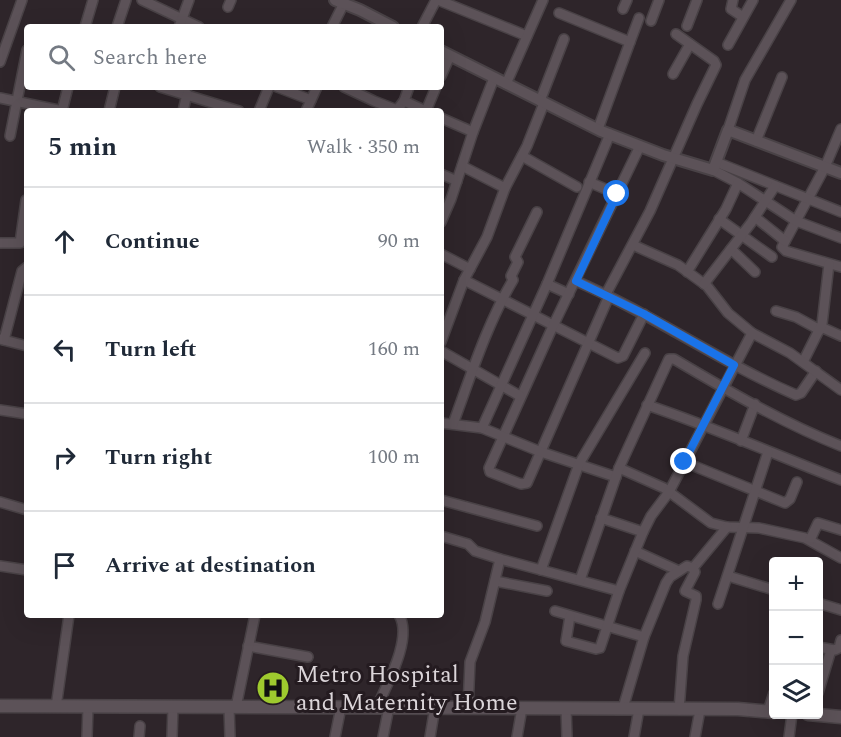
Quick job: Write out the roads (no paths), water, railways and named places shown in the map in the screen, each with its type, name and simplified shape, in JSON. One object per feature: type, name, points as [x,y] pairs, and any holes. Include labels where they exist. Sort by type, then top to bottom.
[{"type":"main road","points":[[0,706],[623,708],[738,709],[769,712]]},
{"type":"main road","points":[[823,716],[841,717]]},
{"type":"street","points":[[0,63],[22,0]]},
{"type":"street","points":[[86,24],[93,0]]},
{"type":"street","points":[[118,24],[126,0]]},
{"type":"street","points":[[142,0],[180,23],[189,0]]},
{"type":"street","points":[[424,24],[437,0],[527,36]]},
{"type":"street","points":[[506,84],[543,0]]},
{"type":"street","points":[[651,21],[659,0]]},
{"type":"street","points":[[687,26],[697,0]]},
{"type":"street","points":[[733,0],[731,9],[743,17]]},
{"type":"street","points":[[728,45],[753,0]]},
{"type":"street","points":[[714,166],[745,81],[791,0]]},
{"type":"street","points":[[333,24],[339,2],[387,24]]},
{"type":"street","points":[[559,13],[630,42]]},
{"type":"street","points":[[597,129],[639,18]]},
{"type":"street","points":[[640,146],[520,396],[489,468],[492,473],[524,485],[528,482],[607,295],[658,195],[672,158],[716,65],[675,34]]},
{"type":"street","points":[[444,334],[464,280],[487,237],[505,188],[531,138],[564,39]]},
{"type":"street","points":[[673,74],[690,44]]},
{"type":"street","points":[[445,53],[597,129],[672,158],[714,166],[775,186],[841,212]]},
{"type":"street","points":[[10,136],[24,64]]},
{"type":"street","points":[[756,141],[782,77]]},
{"type":"street","points":[[444,215],[494,78]]},
{"type":"street","points":[[63,108],[67,90]]},
{"type":"street","points":[[110,108],[114,90]]},
{"type":"street","points":[[172,90],[228,108]]},
{"type":"street","points":[[260,108],[268,90]]},
{"type":"street","points":[[284,90],[311,100]]},
{"type":"street","points":[[307,108],[316,90]]},
{"type":"street","points":[[350,90],[392,108]]},
{"type":"street","points":[[399,108],[408,90]]},
{"type":"street","points":[[427,108],[435,90]]},
{"type":"street","points":[[184,108],[187,94]]},
{"type":"street","points":[[0,98],[48,108]]},
{"type":"street","points":[[404,101],[419,108]]},
{"type":"street","points":[[444,119],[473,132]]},
{"type":"street","points":[[841,129],[825,166],[782,247],[784,250],[841,267]]},
{"type":"street","points":[[728,130],[841,172]]},
{"type":"street","points":[[482,428],[547,284],[610,134]]},
{"type":"street","points":[[522,156],[577,187]]},
{"type":"street","points":[[462,166],[505,188]]},
{"type":"street","points":[[714,166],[796,221],[841,238]]},
{"type":"street","points":[[444,175],[457,181]]},
{"type":"street","points":[[590,182],[617,194]]},
{"type":"street","points":[[687,272],[738,183]]},
{"type":"street","points":[[704,284],[743,234],[775,186]]},
{"type":"street","points":[[444,196],[451,199]]},
{"type":"street","points":[[453,424],[502,298],[513,280],[511,276],[518,262],[515,257],[537,212]]},
{"type":"street","points":[[0,243],[20,243],[24,214]]},
{"type":"street","points":[[755,217],[785,241]]},
{"type":"street","points":[[719,219],[772,257]]},
{"type":"street","points":[[633,244],[678,265],[704,284],[728,313],[752,333],[803,362],[841,390]]},
{"type":"street","points":[[731,249],[755,272]]},
{"type":"street","points":[[444,256],[470,269]]},
{"type":"street","points":[[803,362],[820,329],[829,264]]},
{"type":"street","points":[[24,269],[2,339],[24,345]]},
{"type":"street","points":[[464,280],[618,358],[622,357],[644,314]]},
{"type":"street","points":[[576,281],[644,314],[734,365],[798,396],[816,371]]},
{"type":"street","points":[[547,284],[569,294]]},
{"type":"street","points":[[776,311],[841,336]]},
{"type":"street","points":[[570,616],[565,638],[567,642],[598,649],[643,532],[651,516],[669,492],[752,333]]},
{"type":"street","points":[[444,353],[520,396]]},
{"type":"street","points":[[541,570],[579,465],[645,353]]},
{"type":"street","points":[[580,580],[618,472],[647,405],[671,358],[812,434],[841,446]]},
{"type":"street","points":[[741,441],[755,404]]},
{"type":"street","points":[[647,405],[704,424],[841,480]]},
{"type":"street","points":[[0,410],[24,414]]},
{"type":"street","points":[[444,423],[482,428],[579,465],[618,472],[669,492],[706,520],[718,526],[744,526],[810,540],[841,558]]},
{"type":"street","points":[[718,604],[768,452]]},
{"type":"street","points":[[684,462],[787,503],[797,482]]},
{"type":"street","points":[[444,501],[537,526]]},
{"type":"street","points":[[0,502],[24,509]]},
{"type":"street","points":[[601,518],[643,532]]},
{"type":"street","points":[[810,540],[818,523],[841,530]]},
{"type":"street","points":[[693,568],[727,527]]},
{"type":"street","points":[[444,537],[468,544],[475,551],[500,559],[619,591]]},
{"type":"street","points":[[635,551],[679,571]]},
{"type":"street","points":[[468,708],[470,662],[485,622],[500,559]]},
{"type":"street","points":[[623,708],[644,637],[666,583],[670,577],[689,565],[695,572],[685,591],[696,596],[696,600],[683,656],[679,710]]},
{"type":"street","points":[[0,566],[24,570]]},
{"type":"street","points":[[728,576],[769,588]]},
{"type":"street","points":[[495,581],[548,591]]},
{"type":"street","points":[[823,604],[841,610]]},
{"type":"street","points":[[555,611],[644,637]]},
{"type":"street","points":[[56,707],[69,618]]},
{"type":"street","points":[[230,737],[232,707],[254,618]]},
{"type":"street","points":[[383,737],[383,707],[402,643],[404,624],[401,618]]},
{"type":"street","points":[[823,648],[837,649],[841,640]]},
{"type":"street","points":[[248,646],[308,657]]},
{"type":"street","points":[[823,679],[831,650]]},
{"type":"street","points":[[87,737],[88,707]]},
{"type":"street","points":[[172,737],[173,707]]},
{"type":"street","points":[[335,737],[340,707]]},
{"type":"street","points":[[430,737],[435,707]]},
{"type":"street","points":[[517,737],[522,708]]},
{"type":"street","points":[[566,708],[567,737]]},
{"type":"street","points":[[634,737],[639,709]]},
{"type":"street","points":[[695,737],[700,710]]},
{"type":"street","points":[[789,737],[791,719]]},
{"type":"street","points":[[139,737],[140,726]]},
{"type":"place","name":"Metro Hospital and Maternity Home","points":[[273,688]]}]
